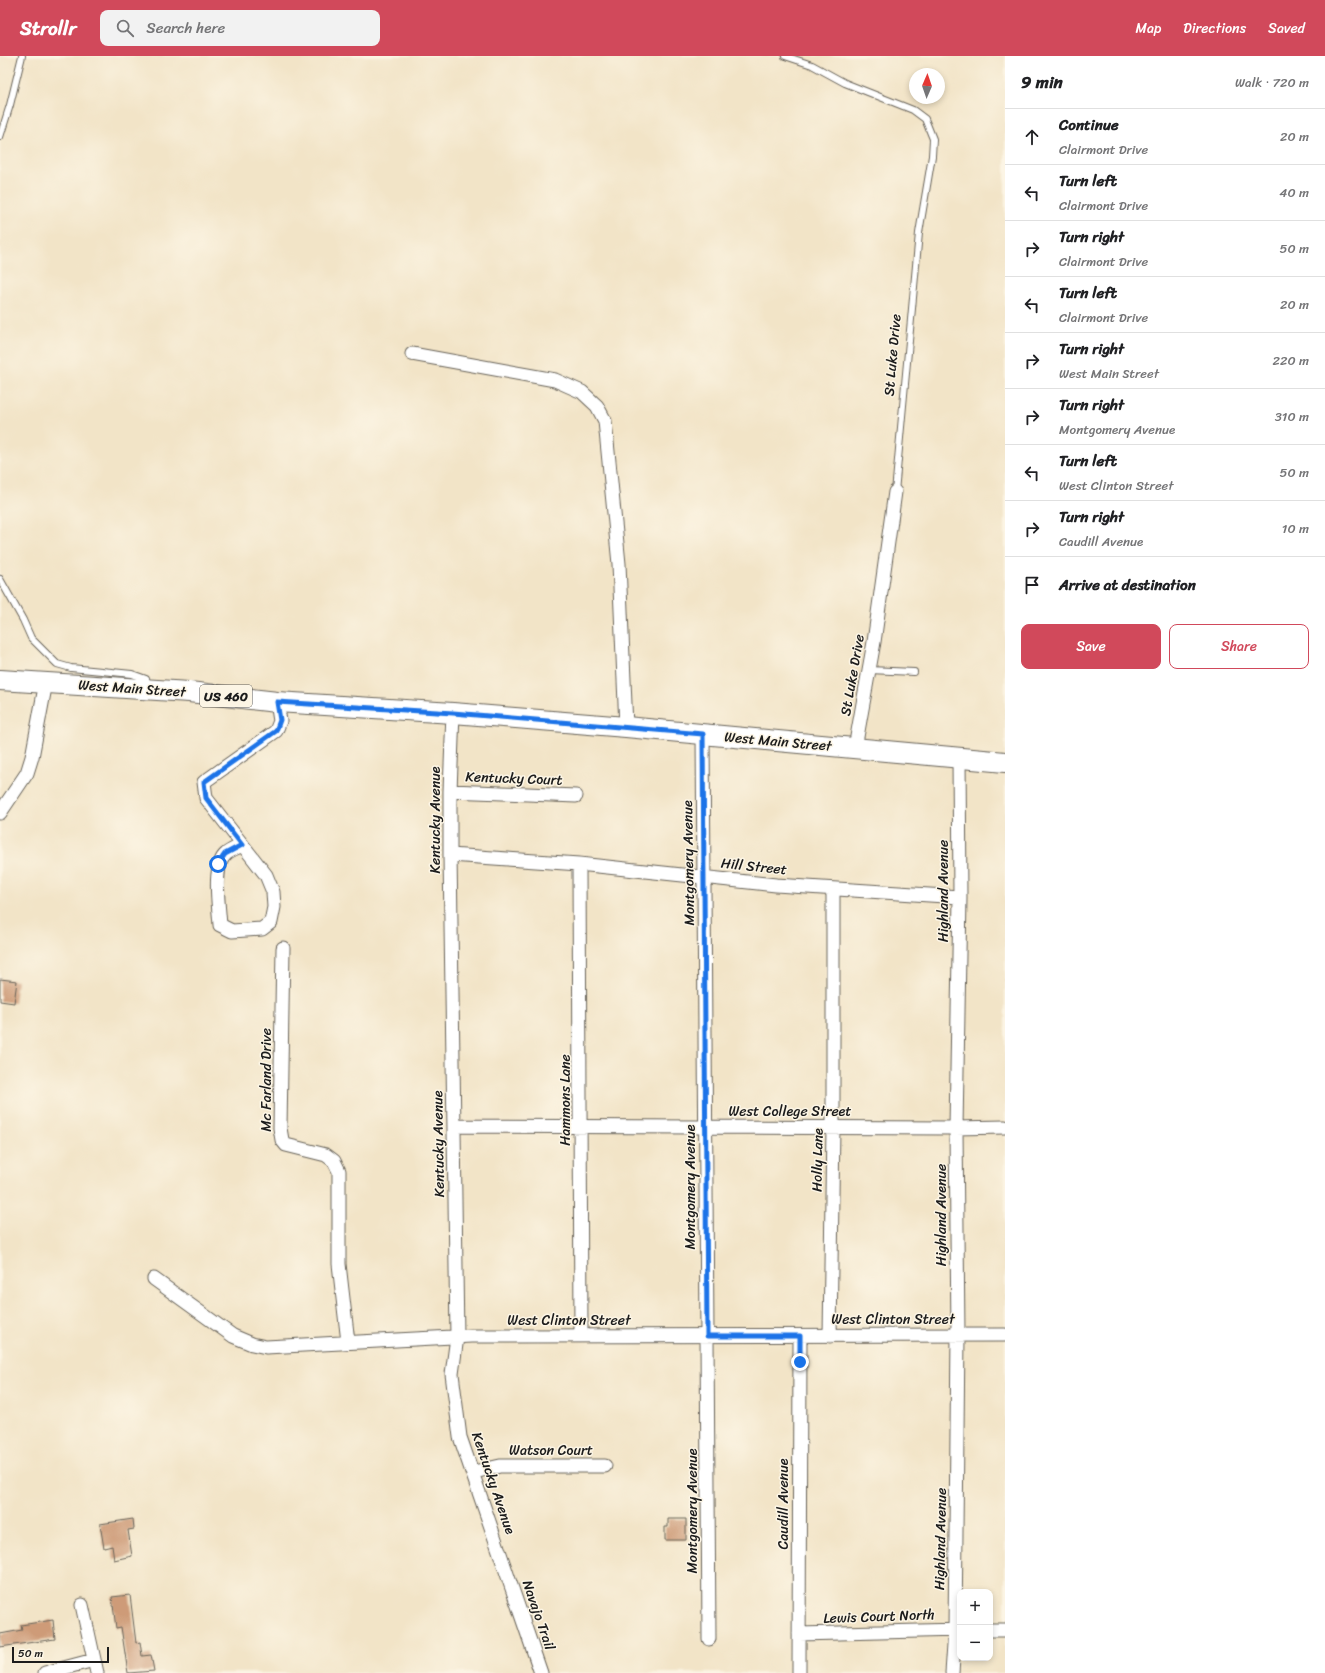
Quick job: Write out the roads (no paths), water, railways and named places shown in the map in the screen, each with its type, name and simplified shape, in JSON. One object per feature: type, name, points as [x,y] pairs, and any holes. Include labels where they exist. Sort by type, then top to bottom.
[{"type":"main road","name":"West Main Street","points":[[0,680],[189,692],[277,702],[453,713],[626,727],[1005,762]]},
{"type":"street","points":[[412,354],[555,380],[582,392],[597,406],[605,421],[619,564],[626,727]]},
{"type":"street","name":"St Luke Drive","points":[[855,748],[869,670],[895,492]]},
{"type":"street","points":[[0,813],[27,773],[32,757],[46,682]]},
{"type":"street","points":[[242,845],[225,854],[218,864],[217,894],[220,924],[232,931],[262,929],[271,922],[274,907],[273,892],[266,875],[206,798],[204,782],[276,731],[280,720],[277,702]]},
{"type":"street","name":"Kentucky Avenue","points":[[453,713],[450,791],[450,855],[458,1337],[452,1374],[460,1436],[474,1472],[506,1567]]},
{"type":"street","name":"Montgomery Avenue","points":[[703,734],[709,1639]]},
{"type":"street","name":"Highland Avenue","points":[[958,1625],[956,1128],[960,898],[959,757]]},
{"type":"street","name":"Kentucky Court","points":[[450,791],[576,796]]},
{"type":"street","name":"Hill Street","points":[[450,855],[579,864],[704,876],[776,885],[960,898]]},
{"type":"street","name":"Hammons Lane","points":[[579,864],[581,1336]]},
{"type":"street","name":"Holly Lane","points":[[830,1336],[833,1127],[833,889]]},
{"type":"street","name":"Mc Farland Drive","points":[[283,948],[280,1128],[282,1140],[286,1145],[326,1155],[334,1161],[339,1170],[339,1264],[348,1342]]},
{"type":"street","name":"West College Street","points":[[454,1126],[1005,1127]]},
{"type":"street","name":"West Clinton Street","points":[[154,1279],[233,1336],[252,1344],[266,1347],[458,1337],[1005,1335]]},
{"type":"street","name":"Caudill Avenue","points":[[798,1673],[800,1336]]},
{"type":"street","name":"Watson Court","points":[[474,1472],[500,1466],[605,1466]]},
{"type":"street","name":"Navajo Trail","points":[[506,1567],[541,1673]]},
{"type":"street","points":[[82,1605],[97,1673]]},
{"type":"street","name":"Lewis Court North","points":[[799,1634],[957,1630]]},
{"type":"street","points":[[993,1630],[1005,1630]]},
{"type":"street","name":"Highland Avenue","points":[[952,1673],[957,1637]]},
{"type":"street","points":[[45,1673],[94,1660]]},
{"type":"lane","points":[[0,137],[10,105],[22,56]]},
{"type":"lane","name":"St Luke Drive","points":[[785,56],[812,65],[845,83],[913,110],[925,119],[933,138],[932,156],[920,233],[895,492]]},
{"type":"lane","points":[[0,579],[23,620],[31,638],[57,664],[71,668],[132,674],[146,678],[150,690]]},
{"type":"lane","points":[[869,670],[914,672]]}]
